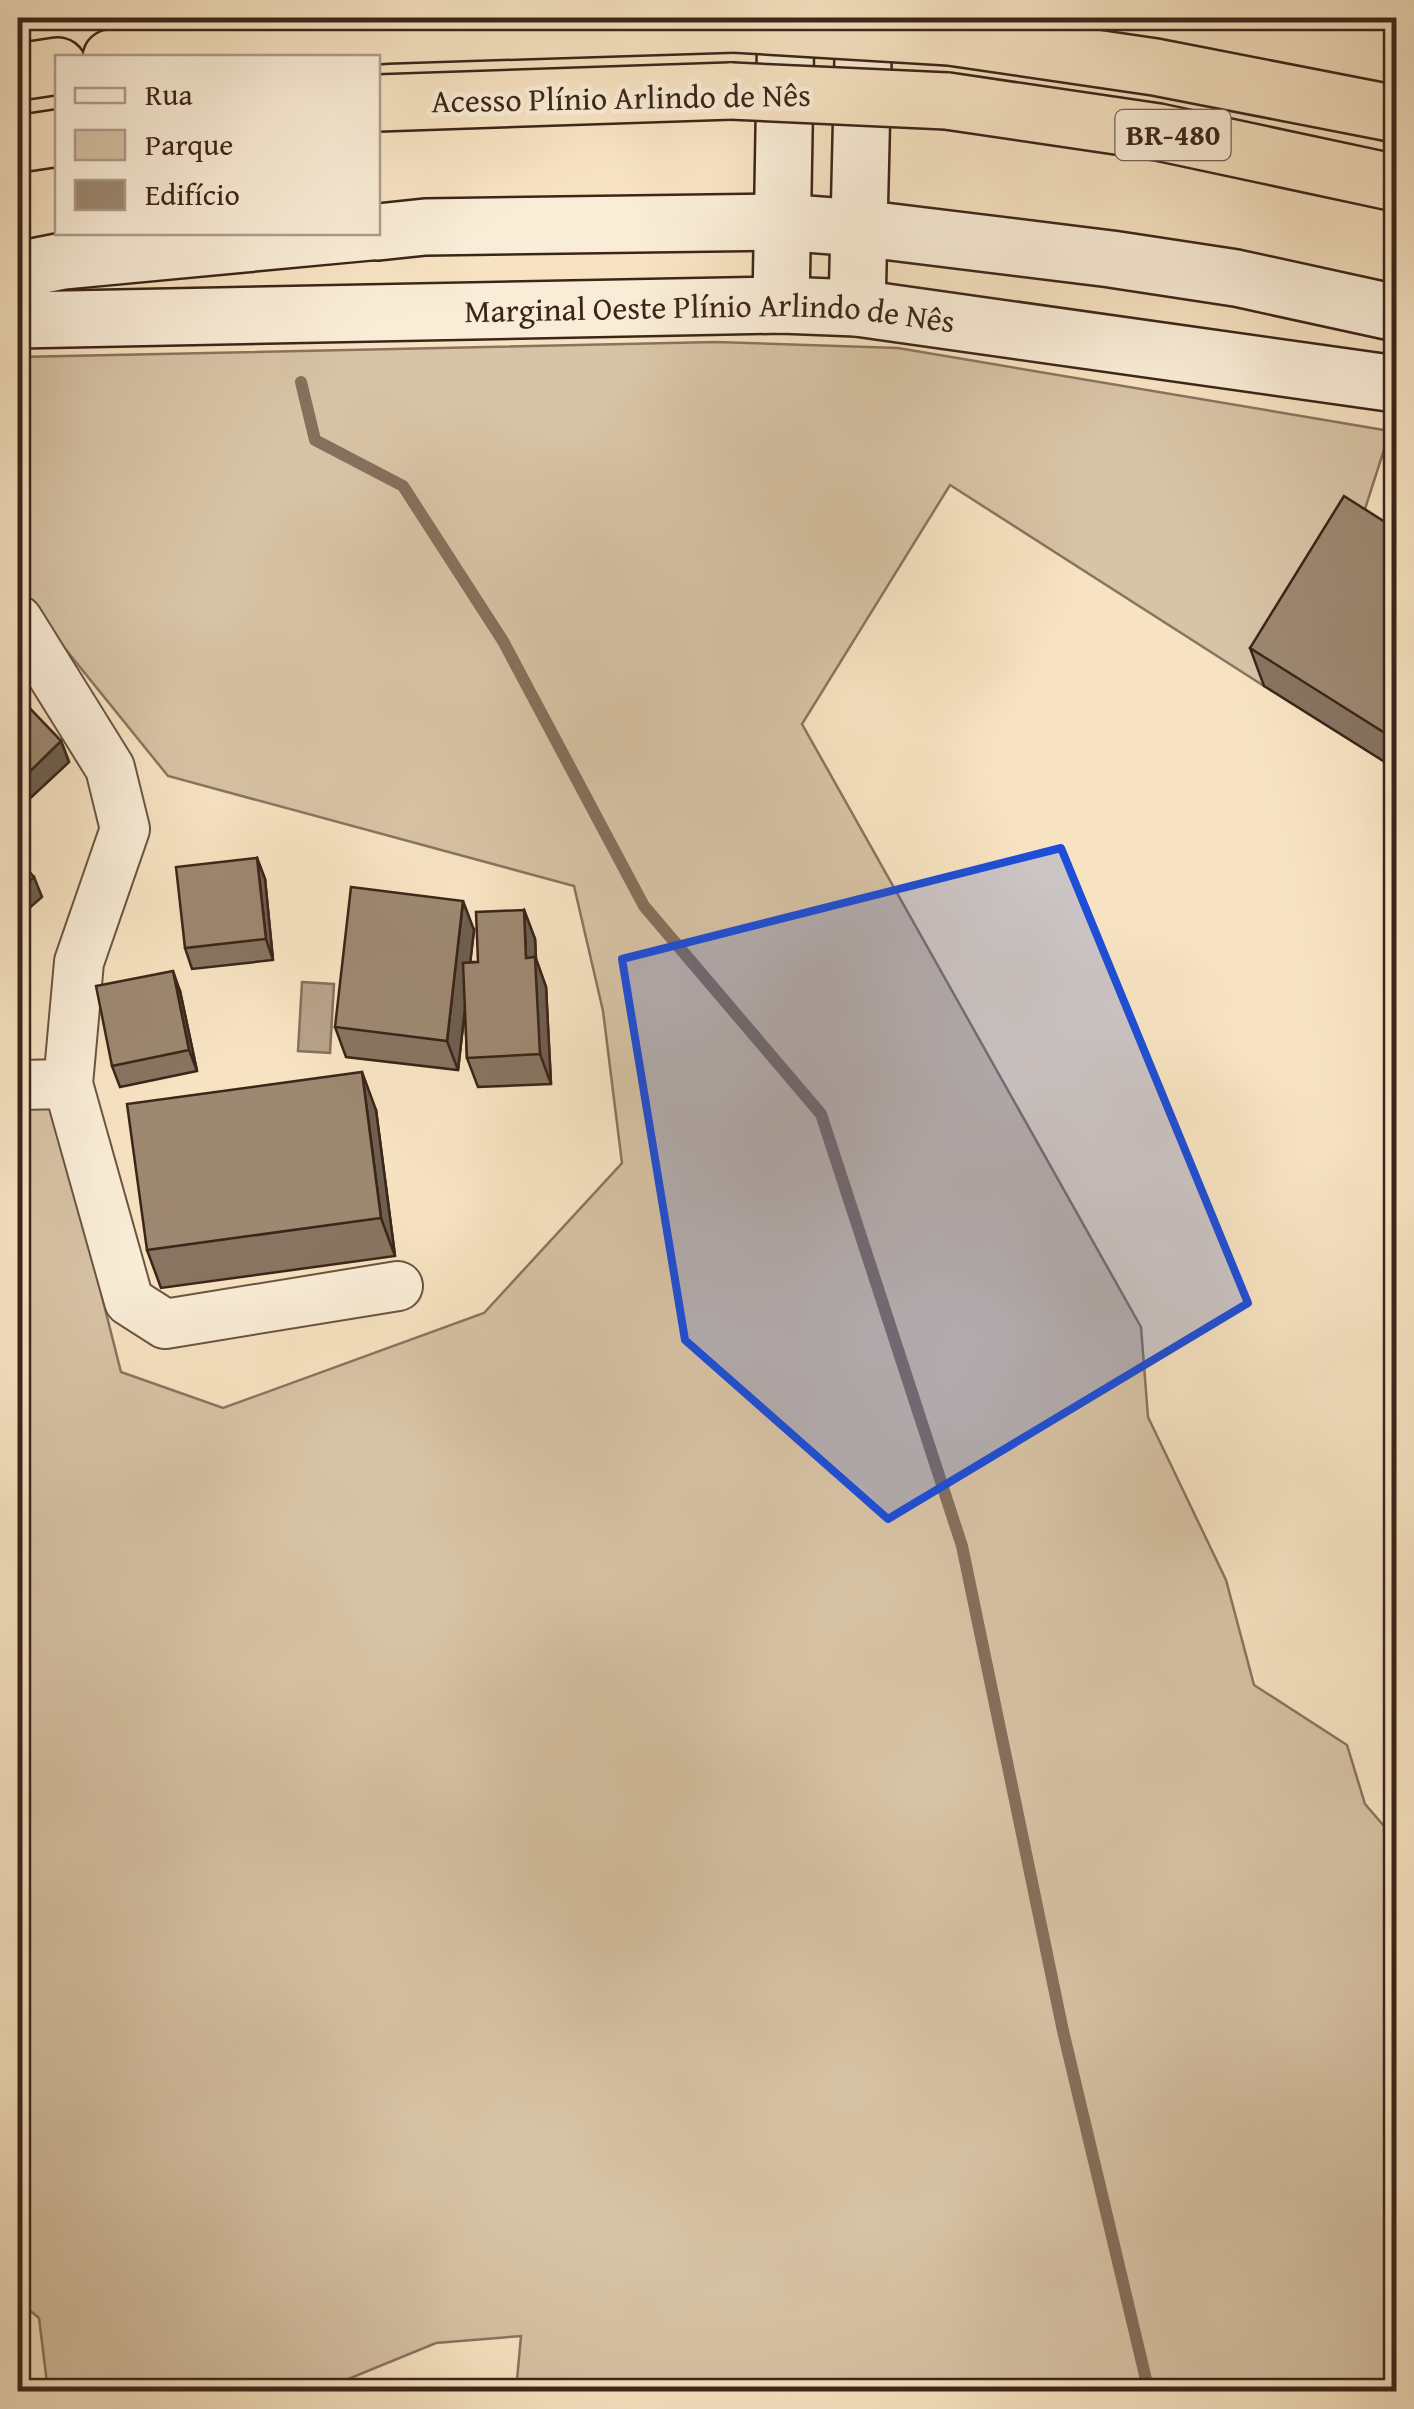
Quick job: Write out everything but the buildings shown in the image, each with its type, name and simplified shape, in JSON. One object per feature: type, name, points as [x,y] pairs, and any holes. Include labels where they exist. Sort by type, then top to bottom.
[{"type":"highway","name":"Acesso Plínio Arlindo de Nês","points":[[130,55],[387,36],[760,21],[950,37],[1155,67],[1396,114]]},
{"type":"highway","points":[[18,72],[55,66]]},
{"type":"highway","name":"Acesso Plínio Arlindo de Nês","points":[[380,104],[731,90],[947,101],[1158,132],[1396,182]]},
{"type":"highway","points":[[18,144],[55,138]]},
{"type":"main road","points":[[857,308],[864,18]]},
{"type":"main road","points":[[760,21],[780,222],[780,305]]},
{"type":"main road","points":[[380,232],[780,222],[859,228],[1236,278],[1396,313]]},
{"type":"main road","points":[[18,270],[63,261],[338,235]]},
{"type":"main road","name":"Marginal Oeste Plínio Arlindo de Nês","points":[[18,320],[780,305],[857,308],[1396,384]]},
{"type":"street","points":[[18,620],[110,768],[125,829],[80,962],[68,1084],[129,1301],[165,1324],[398,1286]]},
{"type":"street","points":[[18,1085],[68,1084]]},
{"type":"highlighted area","points":[[1061,848],[1248,1303],[888,1519],[685,1340],[622,959]]},
{"type":"green space","points":[[716,342],[898,348],[1390,431],[1357,534],[1264,686],[950,485],[802,724],[1141,1327],[1148,1417],[1226,1580],[1254,1685],[1347,1745],[1365,1804],[1396,1840],[1396,2391],[516,2391],[521,2336],[436,2343],[319,2391],[48,2391],[39,2318],[18,2301],[18,1107],[54,1107],[121,1372],[223,1408],[484,1313],[622,1163],[603,1011],[574,886],[168,776],[37,614],[18,644],[18,357]]},
{"type":"shaded area","points":[[302,982],[334,984],[330,1053],[298,1051]]},
{"type":"waterway","points":[[301,382],[315,440],[403,486],[503,641],[644,906],[821,1114],[962,1546],[1063,2031],[1149,2392]]}]
